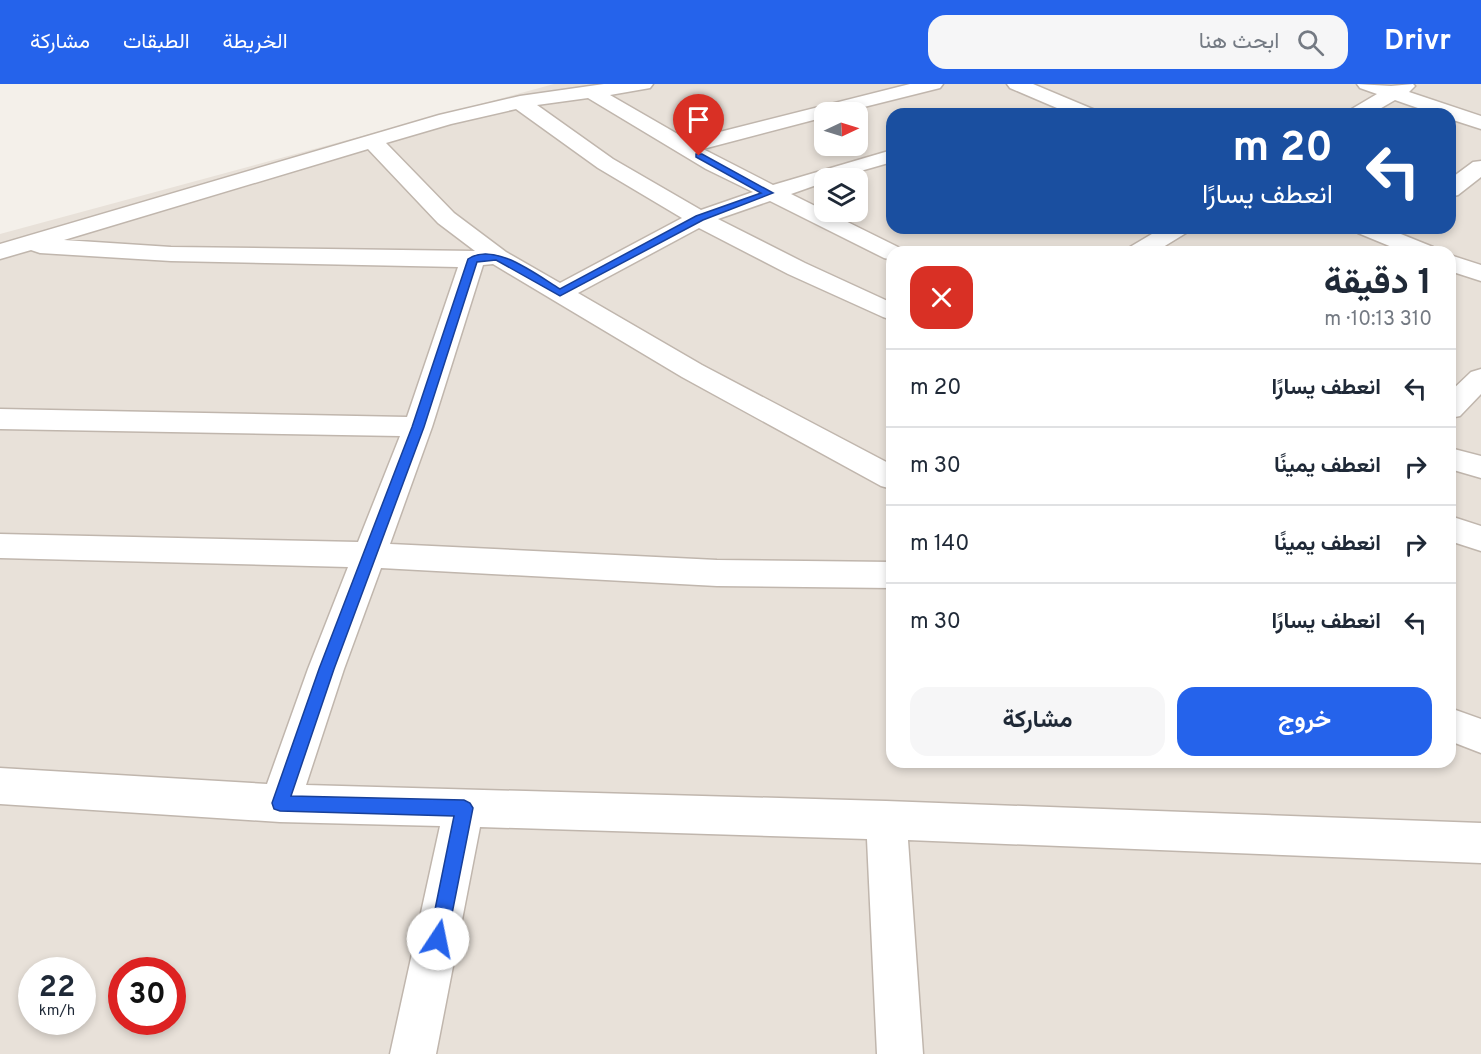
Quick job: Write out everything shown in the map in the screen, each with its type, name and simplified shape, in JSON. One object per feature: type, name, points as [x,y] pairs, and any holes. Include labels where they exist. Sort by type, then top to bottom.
[{"type":"street","points":[[10,248],[371,140],[520,102],[643,84]]},
{"type":"street","points":[[684,147],[933,84]]},
{"type":"street","points":[[1017,84],[1065,105]]},
{"type":"street","points":[[1367,84],[1401,88],[1447,108]]},
{"type":"street","points":[[1367,108],[1401,88]]},
{"type":"street","points":[[592,92],[684,147],[768,193],[886,250]]},
{"type":"street","points":[[520,102],[565,137],[700,218],[886,309]]},
{"type":"street","points":[[1456,112],[1481,123]]},
{"type":"street","points":[[371,140],[485,258],[560,293],[692,370],[886,475]]},
{"type":"street","points":[[560,293],[700,218],[768,193],[886,158]]},
{"type":"street","points":[[1456,186],[1481,168]]},
{"type":"street","points":[[1146,246],[1163,234]]},
{"type":"street","points":[[1368,246],[1381,234]]},
{"type":"street","points":[[1390,234],[1413,246]]},
{"type":"street","points":[[10,248],[171,254],[485,258]]},
{"type":"street","points":[[0,276],[36,255],[58,248]]},
{"type":"street","points":[[280,803],[369,555],[485,258]]},
{"type":"street","points":[[1456,264],[1481,274]]},
{"type":"street","points":[[1456,403],[1481,378]]},
{"type":"street","points":[[0,419],[418,427]]},
{"type":"street","points":[[1456,460],[1481,467]]},
{"type":"street","points":[[1456,530],[1481,539]]},
{"type":"street","points":[[0,546],[369,555],[705,572],[886,575]]},
{"type":"street","points":[[1456,726],[1481,736]]},
{"type":"street","points":[[0,786],[280,803],[886,820],[1481,843]]},
{"type":"street","points":[[412,1054],[464,808]]},
{"type":"street","points":[[886,820],[900,1054]]},
{"type":"shaded area","points":[[554,84],[1481,84],[1481,1054],[0,1054],[0,234]]},
{"type":"route","points":[[438,939],[464,808],[280,803],[326,669],[451,334],[473,259],[498,257],[560,293],[700,218],[768,193],[699,156]]}]
